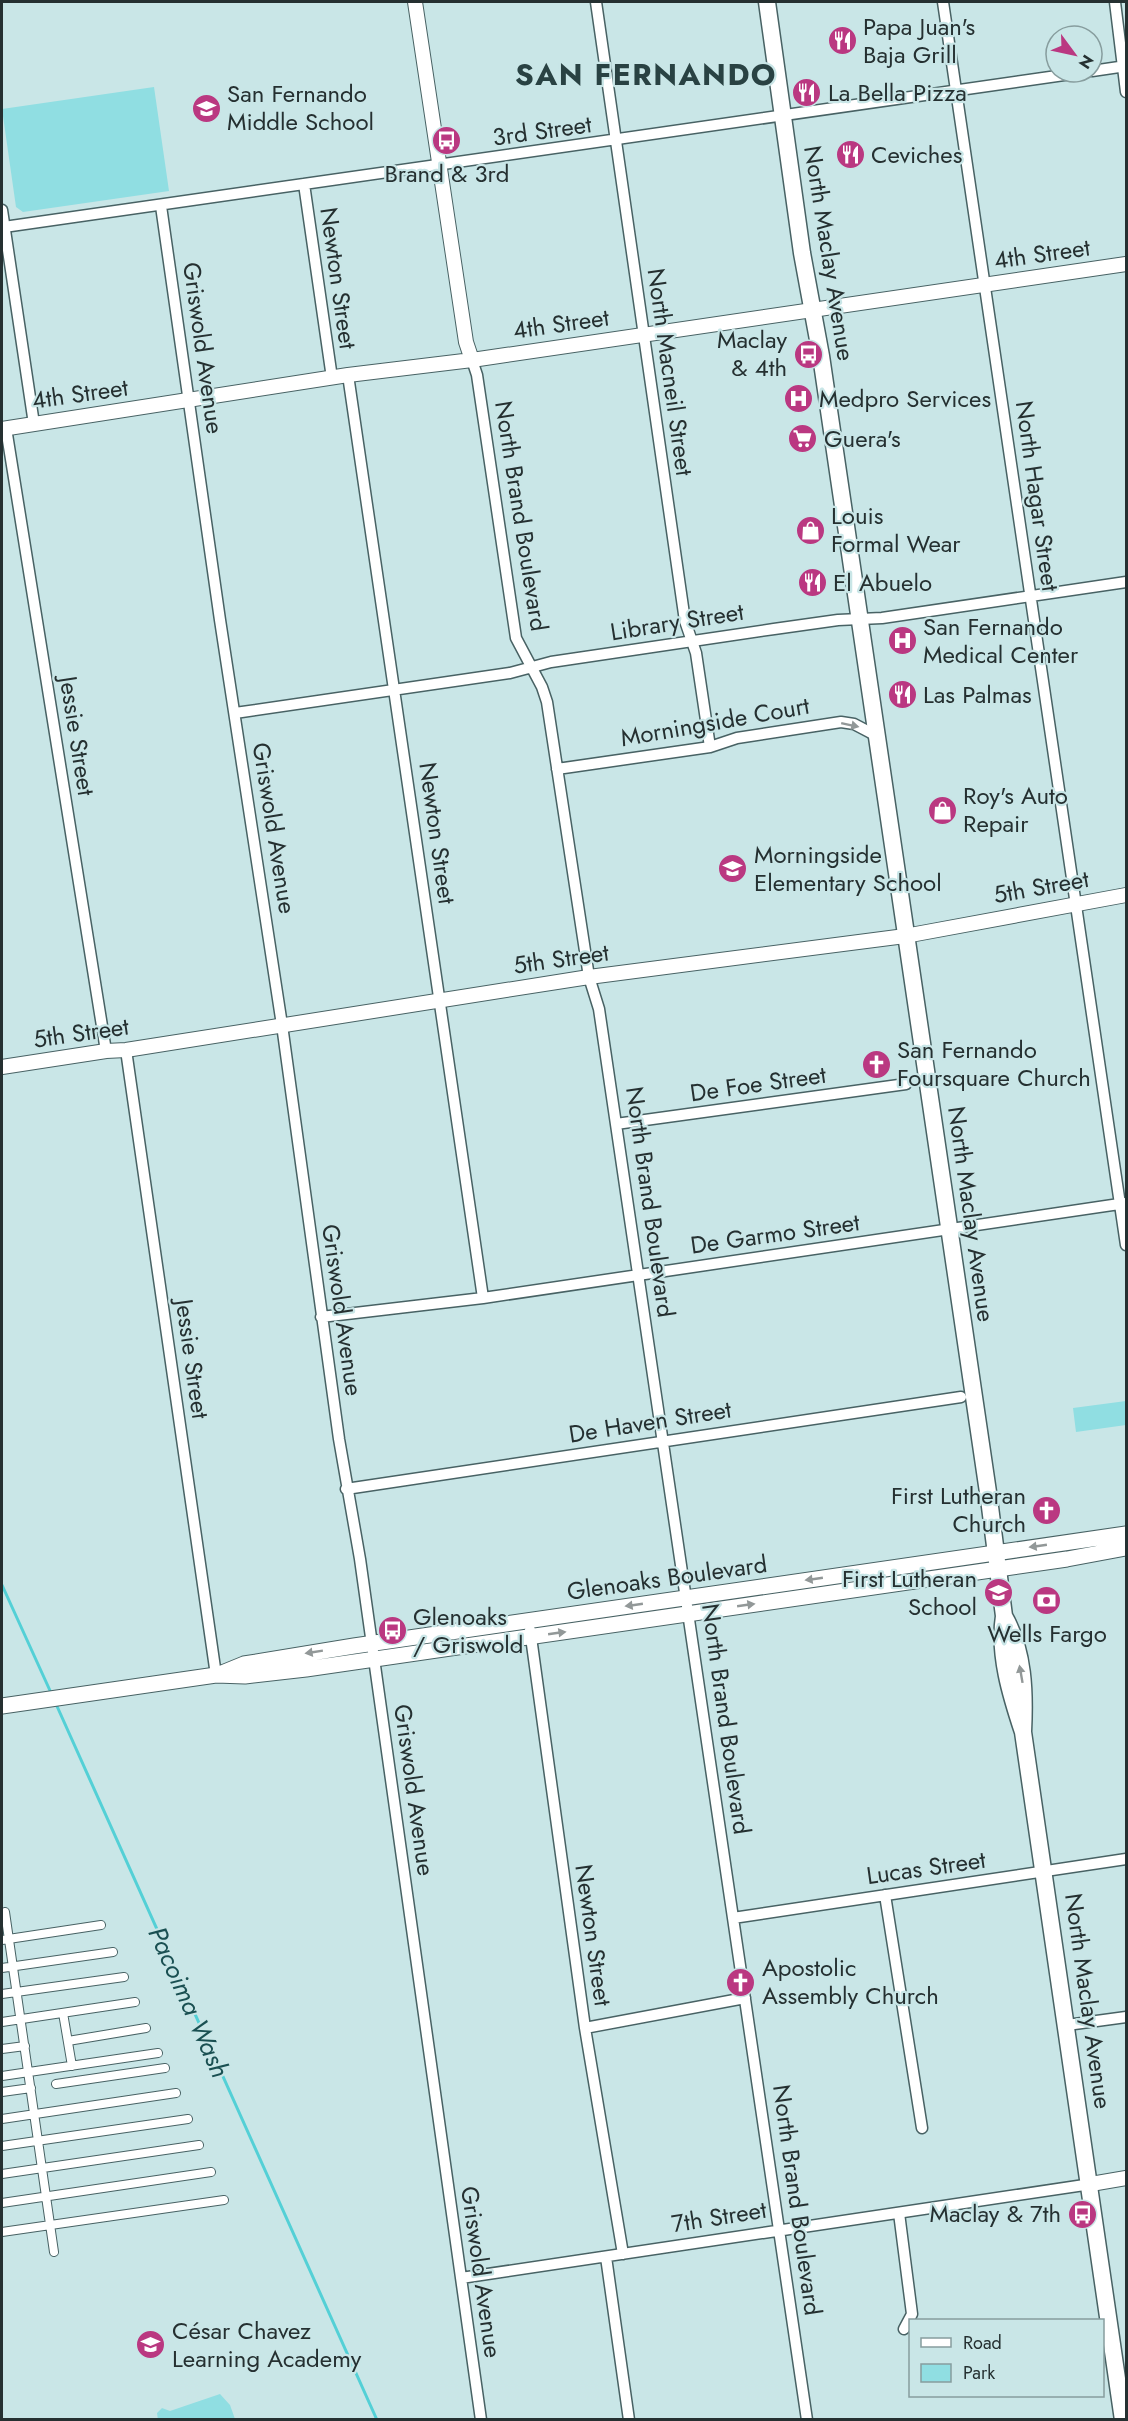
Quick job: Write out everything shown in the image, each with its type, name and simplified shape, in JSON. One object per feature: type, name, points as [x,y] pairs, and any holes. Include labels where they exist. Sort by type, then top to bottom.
[{"type":"main road","name":"North Maclay Avenue","points":[[767,2],[782,117],[860,619],[1004,1616],[1015,1635],[1024,1691],[1023,1732],[1122,2384],[1124,2420]]},
{"type":"main road","name":"Glenoaks Boulevard","points":[[2,1706],[216,1675],[244,1676],[374,1660],[688,1614],[997,1560],[1126,1534]]},
{"type":"main road","name":"Glenoaks Boulevard","points":[[216,1675],[244,1664],[372,1643],[686,1598],[997,1560],[1126,1548]]},
{"type":"street","name":"North Brand Boulevard","points":[[416,2],[466,342],[477,375],[516,638],[546,697],[589,977],[599,1009],[807,2420]]},
{"type":"street","name":"North Macneil Street","points":[[596,2],[685,621],[693,642],[710,747]]},
{"type":"street","name":"North Hagar Street","points":[[943,2],[1076,903],[1123,1203],[1126,1245]]},
{"type":"street","points":[[1115,2],[1125,66],[1126,92]]},
{"type":"street","points":[[1104,69],[1125,66]]},
{"type":"street","name":"3rd Street","points":[[4,227],[616,142],[1044,78]]},
{"type":"street","name":"Newton Street","points":[[304,184],[332,378]]},
{"type":"street","name":"Griswold Avenue","points":[[161,206],[220,620],[282,1025],[346,1489],[360,1559],[481,2420]]},
{"type":"street","points":[[2,210],[34,424]]},
{"type":"street","name":"4th Street","points":[[4,428],[348,375],[472,360],[1126,264]]},
{"type":"street","name":"Newton Street","points":[[348,375],[483,1298]]},
{"type":"street","name":"Jessie Street","points":[[4,428],[106,1051]]},
{"type":"street","name":"Library Street","points":[[235,713],[510,673],[552,662],[860,619],[882,618],[1126,582]]},
{"type":"street","name":"Morningside Court","points":[[557,769],[710,747],[737,738],[841,722],[854,724],[877,736]]},
{"type":"street","name":"5th Street","points":[[2,1067],[126,1050],[589,977],[905,936],[1126,895]]},
{"type":"street","name":"Jessie Street","points":[[126,1050],[216,1675]]},
{"type":"street","name":"De Foe Street","points":[[616,1124],[906,1084]]},
{"type":"street","name":"De Garmo Street","points":[[321,1317],[483,1298],[1123,1203]]},
{"type":"street","name":"De Haven Street","points":[[346,1489],[961,1397]]},
{"type":"street","name":"Newton Street","points":[[529,1620],[585,2028],[623,2254]]},
{"type":"street","name":"Lucas Street","points":[[733,1918],[1126,1859]]},
{"type":"street","points":[[885,1895],[922,2128]]},
{"type":"street","points":[[5,1912],[5,1940],[13,1966],[54,2252]]},
{"type":"street","points":[[5,1940],[101,1925]]},
{"type":"street","points":[[2,1968],[113,1952]]},
{"type":"street","points":[[2,1994],[124,1977]]},
{"type":"street","points":[[585,2028],[745,1998]]},
{"type":"street","points":[[2,2022],[135,2002]]},
{"type":"street","points":[[63,2013],[72,2066]]},
{"type":"street","points":[[1067,2025],[1126,2017]]},
{"type":"street","points":[[68,2040],[147,2028]]},
{"type":"street","points":[[2,2049],[25,2046]]},
{"type":"street","points":[[2,2076],[158,2053]]},
{"type":"street","points":[[56,2084],[165,2068]]},
{"type":"street","points":[[2,2092],[30,2088]]},
{"type":"street","points":[[2,2119],[176,2093]]},
{"type":"street","points":[[2,2146],[188,2119]]},
{"type":"street","points":[[2,2174],[200,2145]]},
{"type":"street","points":[[2,2203],[211,2172]]},
{"type":"street","name":"7th Street","points":[[461,2278],[1126,2178]]},
{"type":"street","points":[[2,2232],[224,2200]]},
{"type":"street","points":[[899,2213],[912,2314],[909,2319]]},
{"type":"street","points":[[606,2257],[629,2420]]},
{"type":"street","points":[[904,2328],[909,2319]]},
{"type":"green space","points":[[154,87],[169,191],[23,212],[16,207],[2,109]]},
{"type":"green space","points":[[1126,1401],[1126,1425],[1076,1432],[1073,1408]]},
{"type":"green space","points":[[220,2394],[230,2405],[235,2419],[158,2420],[157,2413],[162,2408],[170,2411]]},
{"type":"waterway","name":"Pacoima Wash","points":[[2,1585],[52,1695]]},
{"type":"waterway","name":"Pacoima Wash","points":[[56,1704],[377,2420]]},
{"type":"place","name":"Papa Juan's Baja Grill","points":[[842,41]]},
{"type":"place","name":"La Bella Pizza","points":[[807,93]]},
{"type":"place","name":"San Fernando Middle School","points":[[206,108]]},
{"type":"place","name":"Brand & 3rd","points":[[447,141]]},
{"type":"place","name":"Ceviches","points":[[850,155]]},
{"type":"place","name":"Maclay & 4th","points":[[808,354]]},
{"type":"place","name":"Medpro Services","points":[[798,399]]},
{"type":"place","name":"Guera's","points":[[803,439]]},
{"type":"place","name":"Louis Formal Wear","points":[[810,530]]},
{"type":"place","name":"El Abuelo","points":[[812,583]]},
{"type":"place","name":"San Fernando Medical Center","points":[[902,641]]},
{"type":"place","name":"Las Palmas","points":[[902,695]]},
{"type":"place","name":"Roy's Auto Repair","points":[[942,810]]},
{"type":"place","name":"Morningside Elementary School","points":[[733,869]]},
{"type":"place","name":"San Fernando Foursquare Church","points":[[876,1064]]},
{"type":"place","name":"First Lutheran Church","points":[[1047,1510]]},
{"type":"place","name":"First Lutheran School","points":[[998,1593]]},
{"type":"place","name":"Wells Fargo","points":[[1047,1601]]},
{"type":"place","name":"Glenoaks / Griswold","points":[[392,1631]]},
{"type":"place","name":"Apostolic Assembly Church","points":[[741,1982]]},
{"type":"place","name":"Maclay & 7th","points":[[1082,2214]]},
{"type":"place","name":"César Chavez Learning Academy","points":[[151,2345]]},
{"type":"district","name":"SAN FERNANDO","points":[[646,75]]}]
